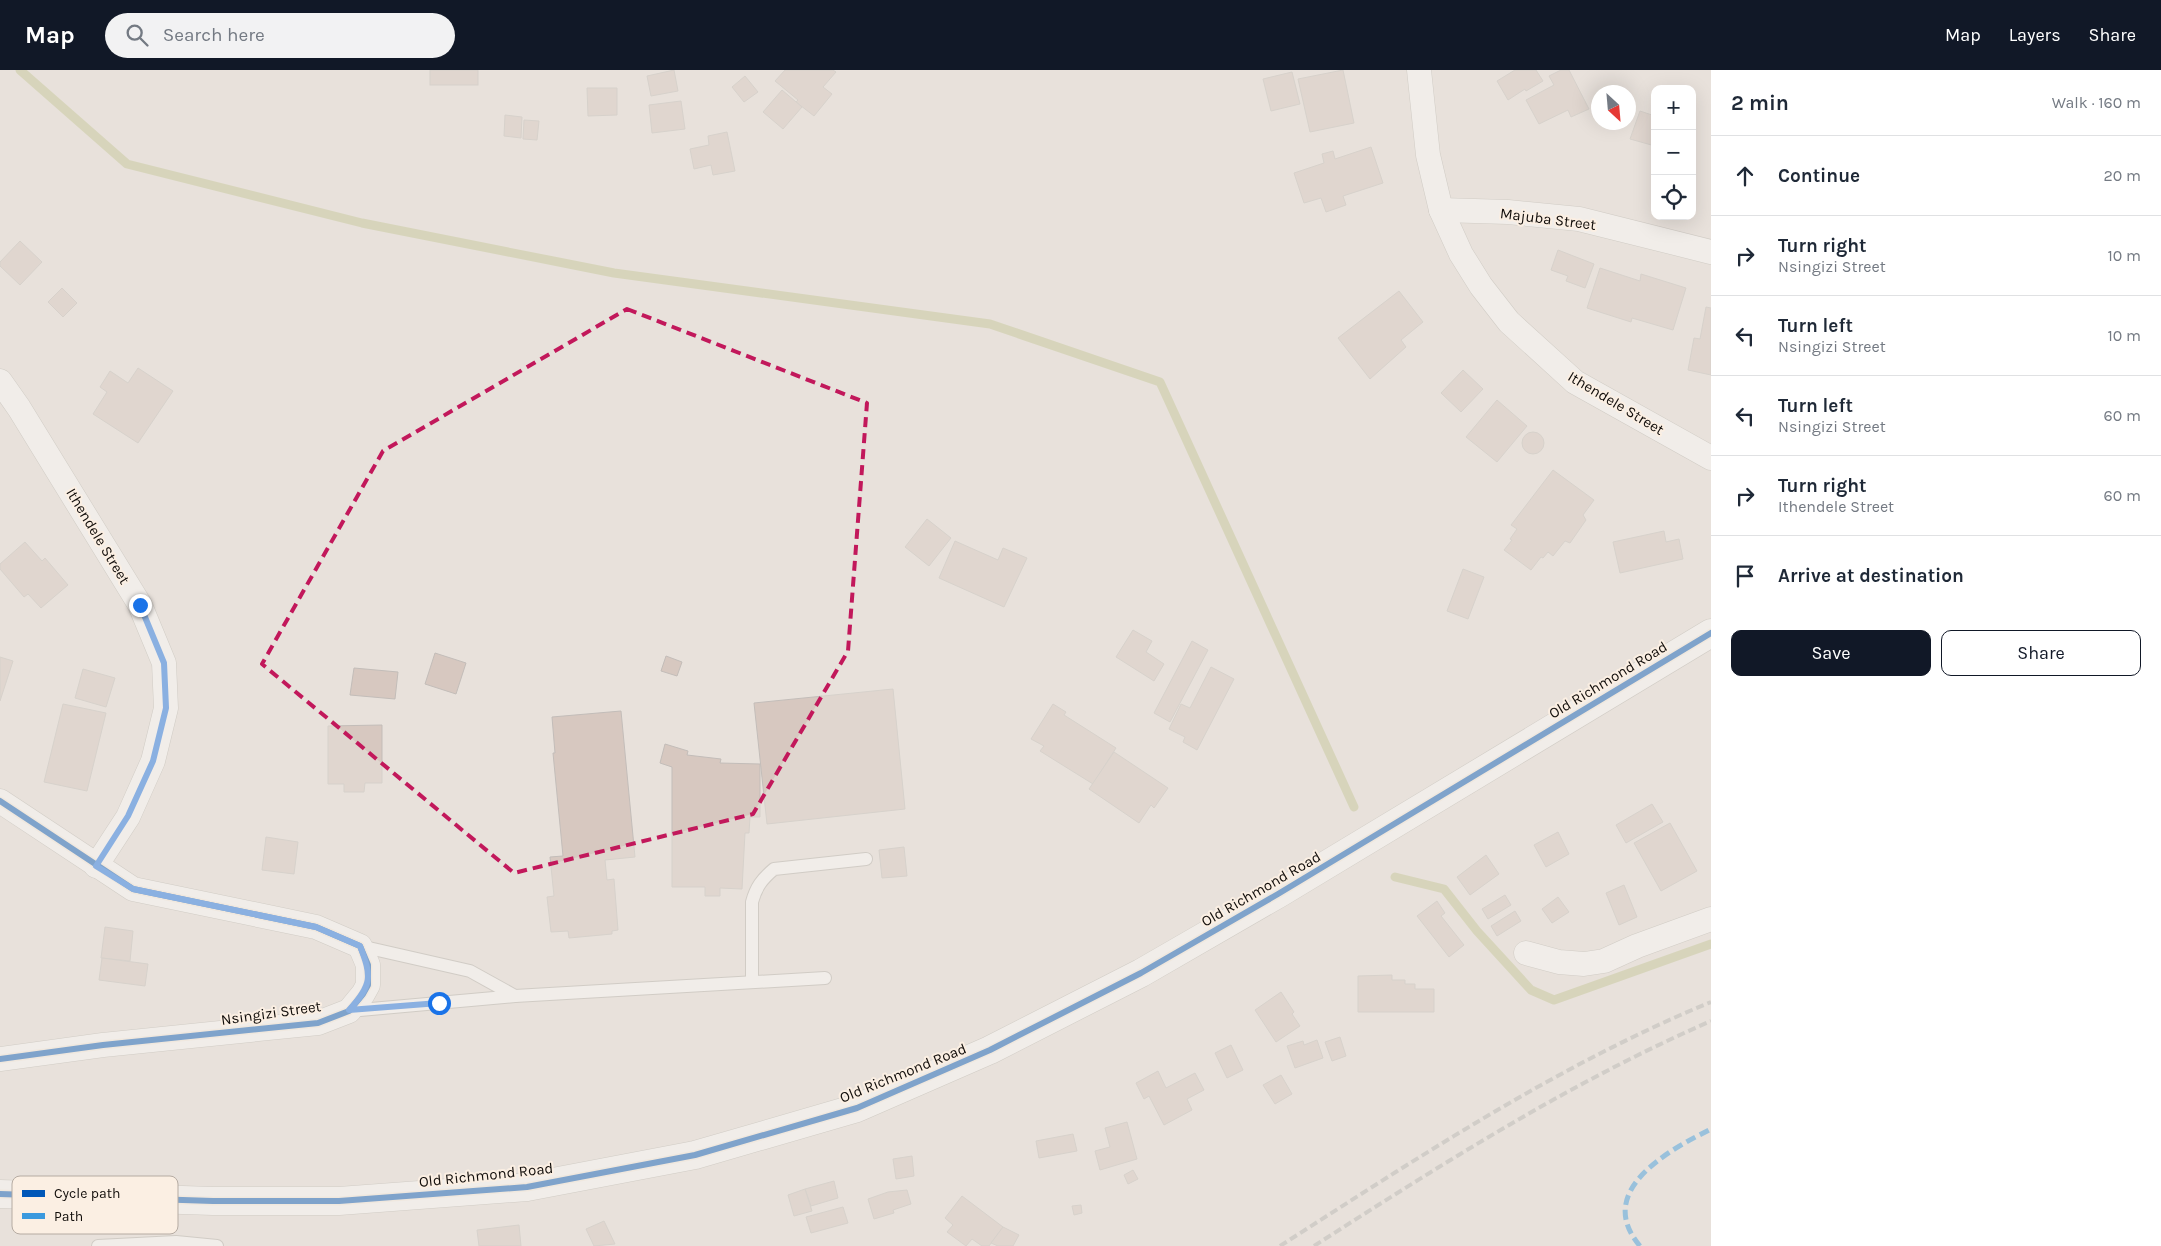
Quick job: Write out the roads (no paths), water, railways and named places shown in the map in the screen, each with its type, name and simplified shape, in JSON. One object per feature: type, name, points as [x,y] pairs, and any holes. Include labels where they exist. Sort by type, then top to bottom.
[{"type":"street","name":"Ithendele Street","points":[[1419,70],[1428,155],[1441,210],[1461,254],[1481,286],[1509,322],[1575,382],[1711,458]]},
{"type":"street","name":"Majuba Street","points":[[1441,210],[1508,212],[1579,219],[1711,252]]},
{"type":"street","name":"Ithendele Street","points":[[0,381],[19,408],[140,605],[164,663],[166,708],[153,761],[128,816],[96,866]]},
{"type":"street","name":"Old Richmond Road","points":[[178,1200],[339,1201],[528,1187],[695,1155],[857,1108],[990,1050],[1141,973],[1278,894],[1711,633]]},
{"type":"street","points":[[0,802],[133,889],[316,927],[360,946]]},
{"type":"street","points":[[1526,953],[1559,962],[1584,964],[1604,961],[1637,946],[1711,919]]},
{"type":"street","name":"Nsingizi Street","points":[[0,1059],[103,1045],[318,1023],[349,1010],[368,985],[368,965],[360,946]]},
{"type":"lane","points":[[752,982],[752,902],[755,890],[763,878],[774,869],[866,859]]},
{"type":"lane","points":[[360,946],[470,971],[515,996]]},
{"type":"lane","points":[[349,1010],[515,996],[825,978]]},
{"type":"lane","points":[[98,1246],[176,1242],[218,1246]]},
{"type":"waterway","points":[[20,70],[127,164],[362,223],[614,273],[990,324],[1160,382],[1354,807]]},
{"type":"waterway","points":[[1395,877],[1444,889],[1477,931],[1531,990],[1554,1000],[1711,944]]},
{"type":"railway","points":[[1280,1246],[1437,1146],[1544,1083],[1654,1027],[1711,1002]]},
{"type":"railway","points":[[1314,1246],[1459,1155],[1558,1097],[1608,1070],[1711,1021]]}]
